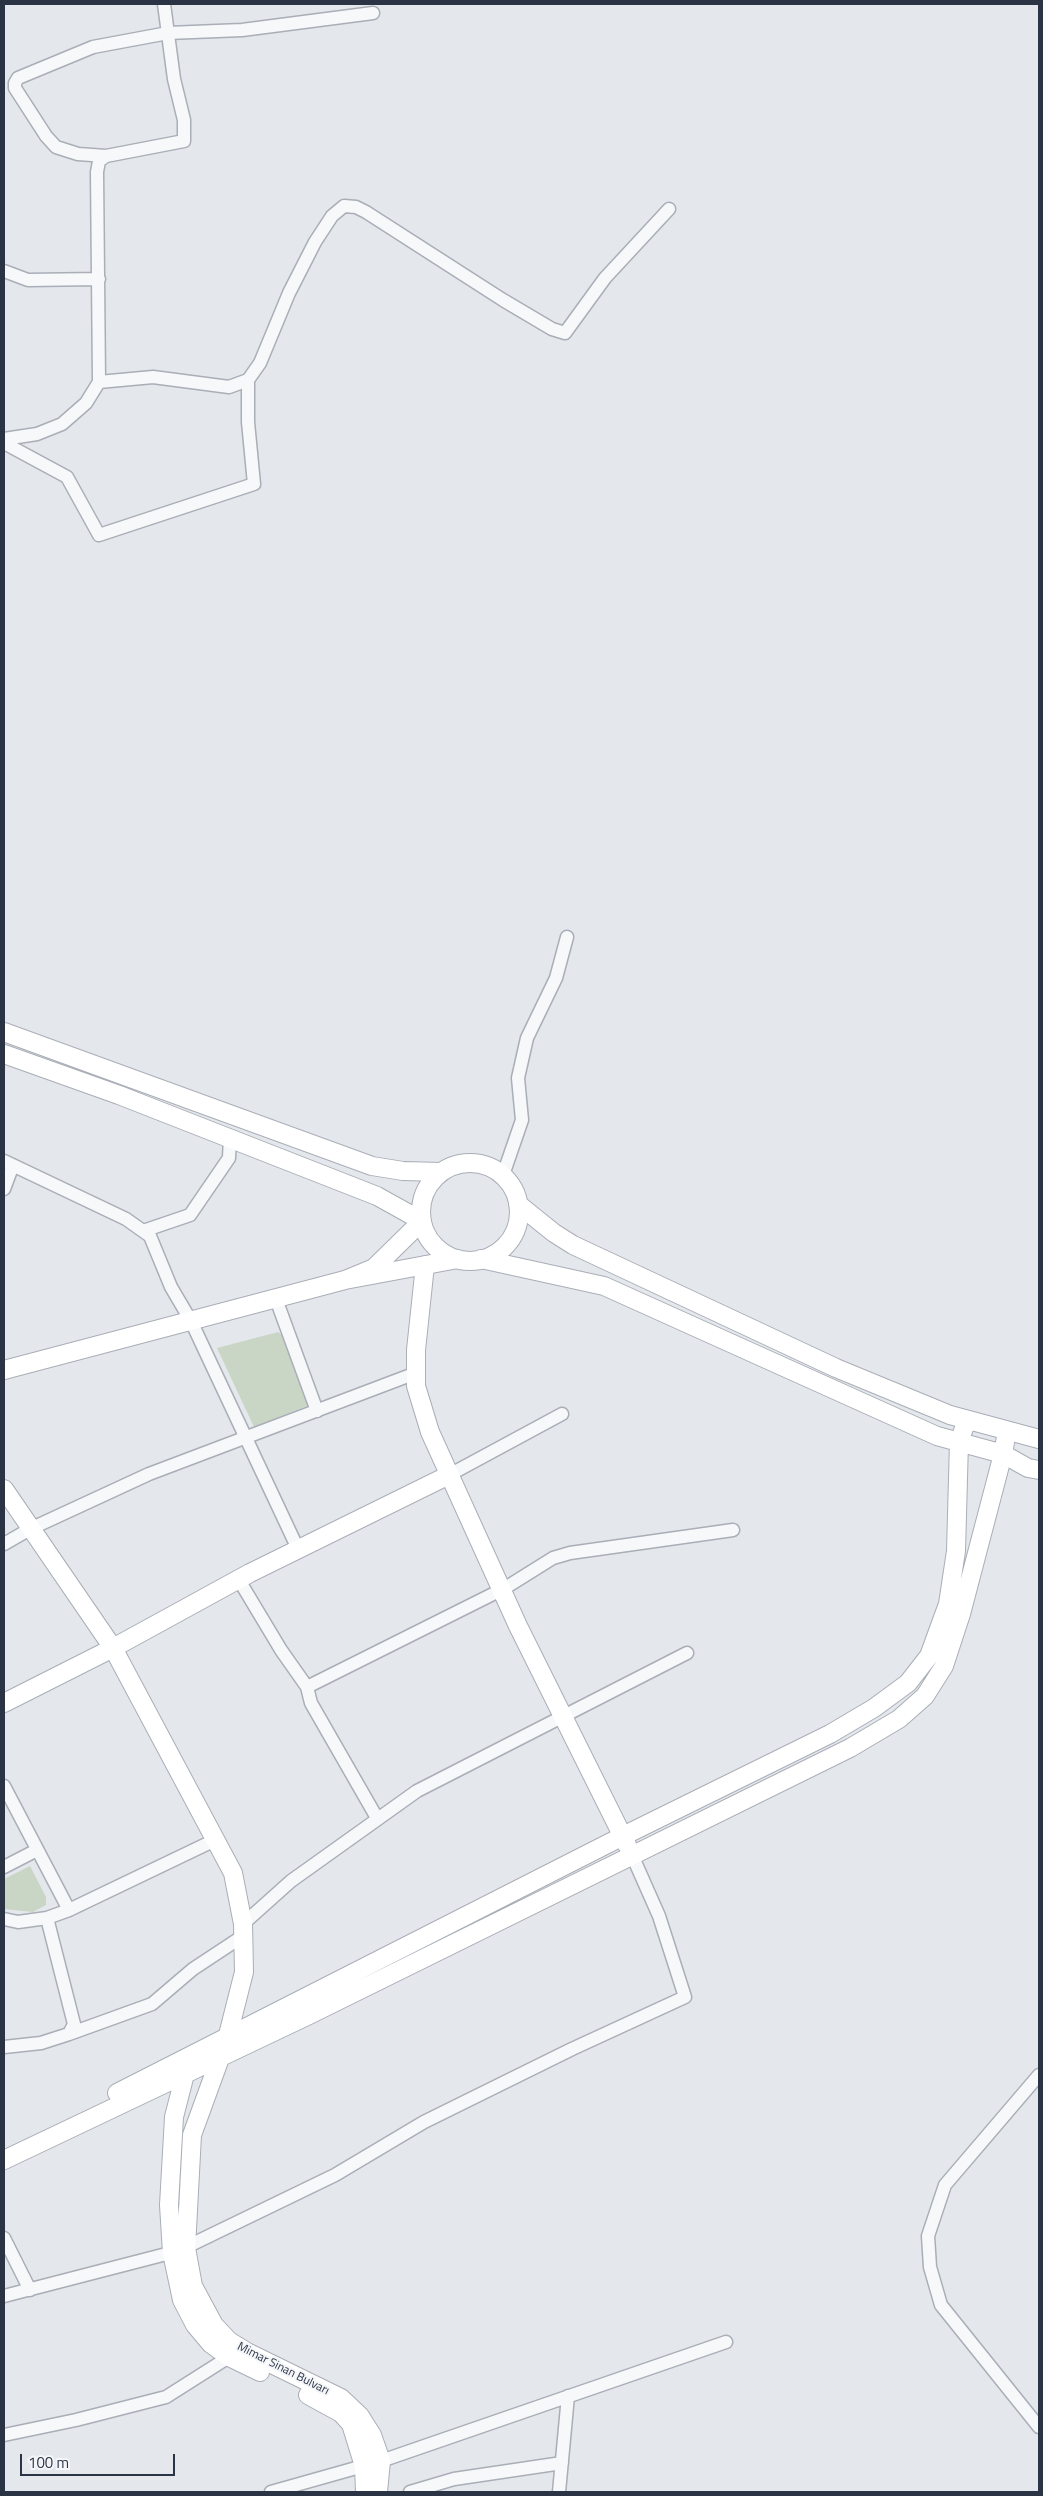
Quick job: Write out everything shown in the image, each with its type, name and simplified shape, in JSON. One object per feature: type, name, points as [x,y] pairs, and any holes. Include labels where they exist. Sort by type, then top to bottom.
[{"type":"main road","points":[[4,1032],[372,1166],[403,1171],[440,1172]]},
{"type":"main road","points":[[4,1054],[230,1137],[377,1196],[422,1221]]},
{"type":"main road","points":[[458,1259],[443,1253],[431,1243],[422,1221],[422,1198],[429,1184],[440,1172],[456,1164],[472,1162],[488,1166],[503,1175],[513,1188],[518,1204],[518,1220],[512,1236],[502,1248],[481,1259]]},
{"type":"main road","points":[[518,1204],[554,1233],[602,1260],[836,1368],[950,1415],[1006,1432],[1039,1439]]},
{"type":"main road","points":[[345,1280],[374,1268],[422,1221]]},
{"type":"main road","points":[[4,1370],[345,1280],[458,1259],[481,1259],[604,1286],[878,1411],[938,1436],[1003,1454],[1028,1468],[1039,1470]]},
{"type":"main road","points":[[425,1265],[416,1350],[416,1386],[430,1432],[501,1590],[632,1855]]},
{"type":"main road","points":[[4,2148],[200,2052],[624,1836],[830,1734],[874,1708],[908,1683],[929,1656],[948,1604],[956,1551],[960,1442],[967,1420]]},
{"type":"main road","points":[[4,2160],[217,2059],[850,1748],[899,1719],[925,1696],[944,1666],[961,1614],[1003,1454],[1006,1432]]},
{"type":"main road","points":[[4,1702],[113,1648],[239,1580],[449,1475]]},
{"type":"main road","name":"Mimar Sinan Bulvarı","points":[[4,1489],[113,1648],[233,1872],[243,1930],[244,1972],[227,2038],[217,2059],[192,2135],[179,2250],[182,2300],[195,2325],[211,2344],[229,2357],[317,2399],[341,2413],[351,2424],[373,2464],[365,2492]]},
{"type":"main road","name":"Mimar Sinan Bulvarı","points":[[200,2052],[185,2074],[174,2117],[168,2205],[179,2250],[193,2286],[214,2326],[229,2341],[247,2352],[341,2398],[360,2416],[372,2435],[373,2464],[378,2492]]},
{"type":"street","points":[[164,4],[168,33],[174,79],[184,120],[184,141],[106,156],[78,154],[56,147],[23,102],[15,83],[18,78],[93,46],[168,33],[242,30],[374,13]]},
{"type":"street","points":[[4,441],[37,434],[62,424],[86,403],[99,382],[97,172],[99,161],[106,156]]},
{"type":"street","points":[[99,382],[153,377],[229,387],[248,380],[260,363],[289,294],[315,242],[332,216],[344,206],[356,207],[366,212],[503,300],[552,329],[565,332],[605,278],[669,209]]},
{"type":"street","points":[[4,271],[28,280],[99,279]]},
{"type":"street","points":[[4,441],[67,478],[99,535],[254,484],[248,422],[248,380]]},
{"type":"street","points":[[503,1175],[522,1120],[518,1078],[527,1038],[556,978],[567,937]]},
{"type":"street","points":[[142,1231],[190,1215],[229,1158],[230,1137]]},
{"type":"street","points":[[4,1189],[9,1163],[126,1219],[150,1236],[171,1287],[191,1321],[247,1437],[298,1550]]},
{"type":"street","points":[[276,1299],[316,1411]]},
{"type":"street","points":[[4,1544],[30,1529],[149,1474],[416,1374]]},
{"type":"street","points":[[449,1475],[562,1414]]},
{"type":"street","points":[[307,1688],[501,1590],[553,1558],[570,1553],[734,1530]]},
{"type":"street","points":[[239,1580],[280,1650],[307,1688],[311,1703],[377,1818]]},
{"type":"street","points":[[4,2047],[41,2043],[152,2004],[243,1930],[291,1881],[417,1791],[687,1653]]},
{"type":"street","points":[[4,1786],[69,1910]]},
{"type":"street","points":[[4,1919],[18,1922],[47,1918],[69,1910],[215,1840]]},
{"type":"street","points":[[4,1867],[37,1850]]},
{"type":"street","points":[[4,2296],[179,2250],[335,2174],[424,2122],[572,2049],[685,1997],[659,1916],[632,1855]]},
{"type":"street","points":[[47,1918],[74,2024],[69,2034]]},
{"type":"street","points":[[1039,2074],[945,2185],[928,2236],[930,2268],[940,2305],[1039,2427]]},
{"type":"street","points":[[4,2238],[30,2290]]},
{"type":"street","points":[[271,2492],[373,2464],[726,2342]]},
{"type":"street","points":[[4,2435],[166,2398],[229,2357]]},
{"type":"street","points":[[559,2492],[568,2396]]},
{"type":"street","points":[[410,2492],[454,2479],[562,2463]]},
{"type":"green space","points":[[278,1332],[282,1335],[309,1405],[254,1427],[217,1348]]},
{"type":"green space","points":[[30,1866],[46,1897],[46,1905],[33,1912],[4,1909],[4,1879]]}]
